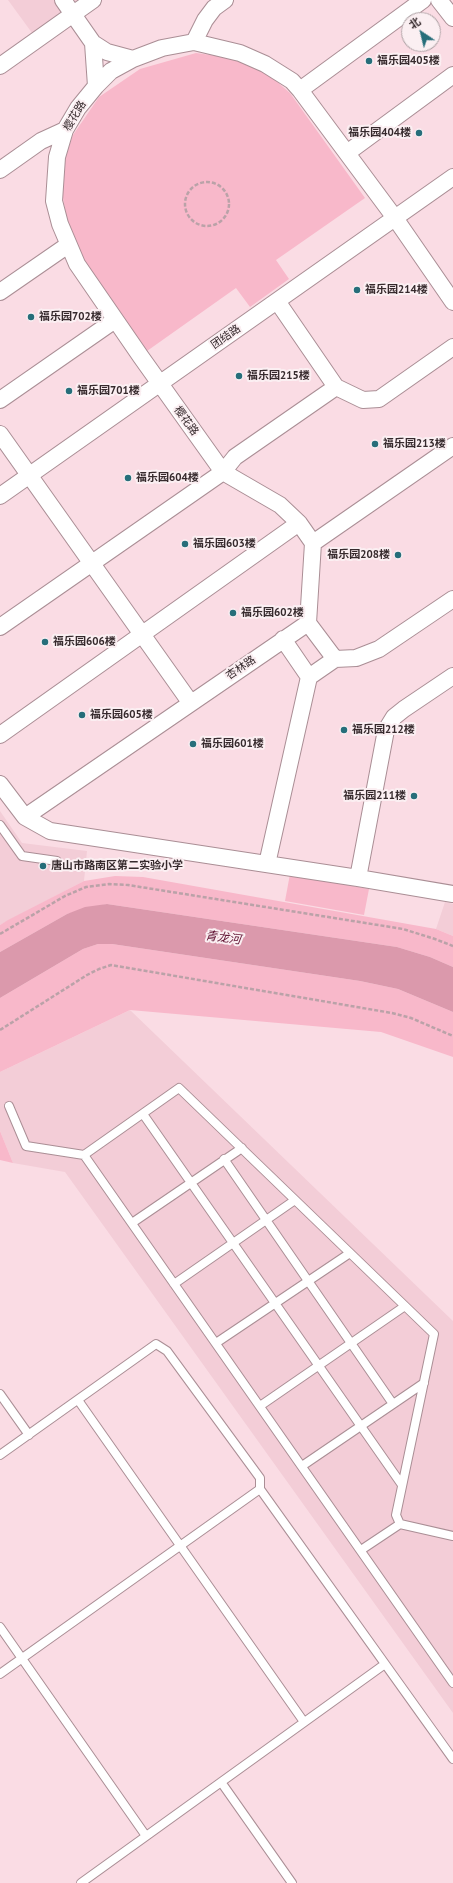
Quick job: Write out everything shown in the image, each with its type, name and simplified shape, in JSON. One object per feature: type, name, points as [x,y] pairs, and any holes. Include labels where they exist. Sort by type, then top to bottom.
[{"type":"street","points":[[63,0],[93,44],[107,52],[132,59]]},
{"type":"street","points":[[0,66],[93,0]]},
{"type":"street","points":[[194,42],[205,20],[214,8],[226,0]]},
{"type":"street","points":[[300,90],[422,0]]},
{"type":"street","points":[[439,0],[453,18]]},
{"type":"street","name":"樱花路","points":[[313,542],[299,523],[280,505],[223,472],[77,264],[60,224],[54,201],[57,157],[65,130],[78,108],[96,86],[111,71],[132,59],[162,48],[194,42],[240,53],[265,64],[292,80],[300,90],[395,218],[453,302]]},
{"type":"street","points":[[93,44],[96,86]]},
{"type":"street","points":[[347,153],[453,75]]},
{"type":"street","points":[[0,170],[41,141],[65,130]]},
{"type":"street","name":"团结路","points":[[0,496],[453,177]]},
{"type":"street","points":[[0,292],[68,245]]},
{"type":"street","points":[[277,301],[336,387],[363,400],[379,400],[453,347]]},
{"type":"street","points":[[0,400],[115,320]]},
{"type":"street","points":[[0,627],[223,472],[235,457],[336,387]]},
{"type":"street","points":[[0,434],[190,702]]},
{"type":"street","points":[[335,659],[308,622],[313,542],[453,446]]},
{"type":"street","points":[[0,735],[299,523]]},
{"type":"street","points":[[267,864],[309,677],[335,659],[356,658],[379,649],[453,598]]},
{"type":"street","name":"杏林路","points":[[25,817],[308,622]]},
{"type":"street","points":[[283,639],[309,677]]},
{"type":"street","points":[[358,878],[386,730],[394,717],[453,676]]},
{"type":"street","points":[[0,784],[25,817],[50,831],[453,894]]},
{"type":"lane","points":[[0,825],[22,856],[57,861]]},
{"type":"lane","points":[[9,1106],[26,1146],[84,1155],[179,1088],[434,1334],[396,1515],[400,1524]]},
{"type":"lane","points":[[143,1114],[402,1485]]},
{"type":"lane","points":[[132,1223],[242,1148]]},
{"type":"lane","points":[[84,1155],[453,1683]]},
{"type":"lane","points":[[224,1159],[393,1404]]},
{"type":"lane","points":[[174,1284],[295,1200]]},
{"type":"lane","points":[[216,1344],[350,1253]]},
{"type":"lane","points":[[260,1406],[405,1306]]},
{"type":"lane","points":[[0,1455],[156,1344],[167,1351],[260,1478],[260,1489],[453,1759]]},
{"type":"lane","points":[[302,1466],[424,1383]]},
{"type":"lane","points":[[0,1394],[28,1435]]},
{"type":"lane","points":[[78,1400],[304,1722]]},
{"type":"lane","points":[[0,1674],[260,1489]]},
{"type":"lane","points":[[361,1550],[400,1524],[453,1536]]},
{"type":"lane","points":[[0,1627],[146,1836]]},
{"type":"lane","points":[[81,1883],[384,1664]]},
{"type":"lane","points":[[221,1782],[292,1883]]},
{"type":"path","points":[[206,182],[219,185],[228,196],[229,203],[226,216],[214,225],[207,226],[193,221],[186,208],[186,200],[190,190],[200,183],[206,182]]},
{"type":"path","points":[[0,934],[64,896],[86,887],[108,884],[128,885],[404,929],[453,946]]},
{"type":"path","points":[[0,1030],[87,975],[111,965],[392,1013],[411,1018],[453,1036]]},
{"type":"shaded area","points":[[8,0],[87,0],[35,37]]},
{"type":"shaded area","points":[[196,53],[218,56],[246,63],[268,74],[290,93],[365,198],[276,260],[289,279],[250,307],[236,288],[147,351],[75,248],[68,226],[62,192],[63,163],[73,135],[99,97],[140,69]]},
{"type":"shaded area","name":"唐山市路南区第二实验小学","points":[[0,811],[22,843],[87,851],[84,881],[0,925]]},
{"type":"shaded area","points":[[290,874],[369,889],[364,915],[285,901]]},
{"type":"shaded area","points":[[115,876],[143,877],[436,929],[453,936],[453,967],[430,957],[397,947],[107,904],[67,914],[0,952],[0,925],[84,881]]},
{"type":"shaded area","points":[[445,902],[453,904],[453,936],[436,929]]},
{"type":"shaded area","points":[[98,944],[112,944],[360,981],[398,989],[453,1012],[453,1057],[381,1032],[130,1010],[0,1072],[0,998],[83,949]]},
{"type":"shaded area","points":[[130,1010],[453,1321],[453,1713],[65,1172],[13,1163],[0,1131],[0,1072]]},
{"type":"shaded area","points":[[0,1131],[13,1163],[0,1160]]},
{"type":"water","name":"青龙河","points":[[107,904],[397,947],[430,957],[453,967],[453,1012],[398,989],[360,981],[112,944],[98,944],[83,949],[0,998],[0,952],[67,914],[85,907]]},
{"type":"place","name":"福乐园405楼","points":[[369,61]]},
{"type":"place","name":"福乐园404楼","points":[[419,133]]},
{"type":"place","name":"福乐园214楼","points":[[357,290]]},
{"type":"place","name":"福乐园702楼","points":[[31,317]]},
{"type":"place","name":"福乐园215楼","points":[[239,376]]},
{"type":"place","name":"福乐园701楼","points":[[69,391]]},
{"type":"place","name":"福乐园213楼","points":[[375,444]]},
{"type":"place","name":"福乐园604楼","points":[[128,478]]},
{"type":"place","name":"福乐园603楼","points":[[185,544]]},
{"type":"place","name":"福乐园208楼","points":[[398,555]]},
{"type":"place","name":"福乐园602楼","points":[[233,613]]},
{"type":"place","name":"福乐园606楼","points":[[45,642]]},
{"type":"place","name":"福乐园605楼","points":[[82,715]]},
{"type":"place","name":"福乐园212楼","points":[[344,730]]},
{"type":"place","name":"福乐园601楼","points":[[193,744]]},
{"type":"place","name":"福乐园211楼","points":[[414,796]]},
{"type":"place","name":"唐山市路南区第二实验小学","points":[[43,866]]}]
